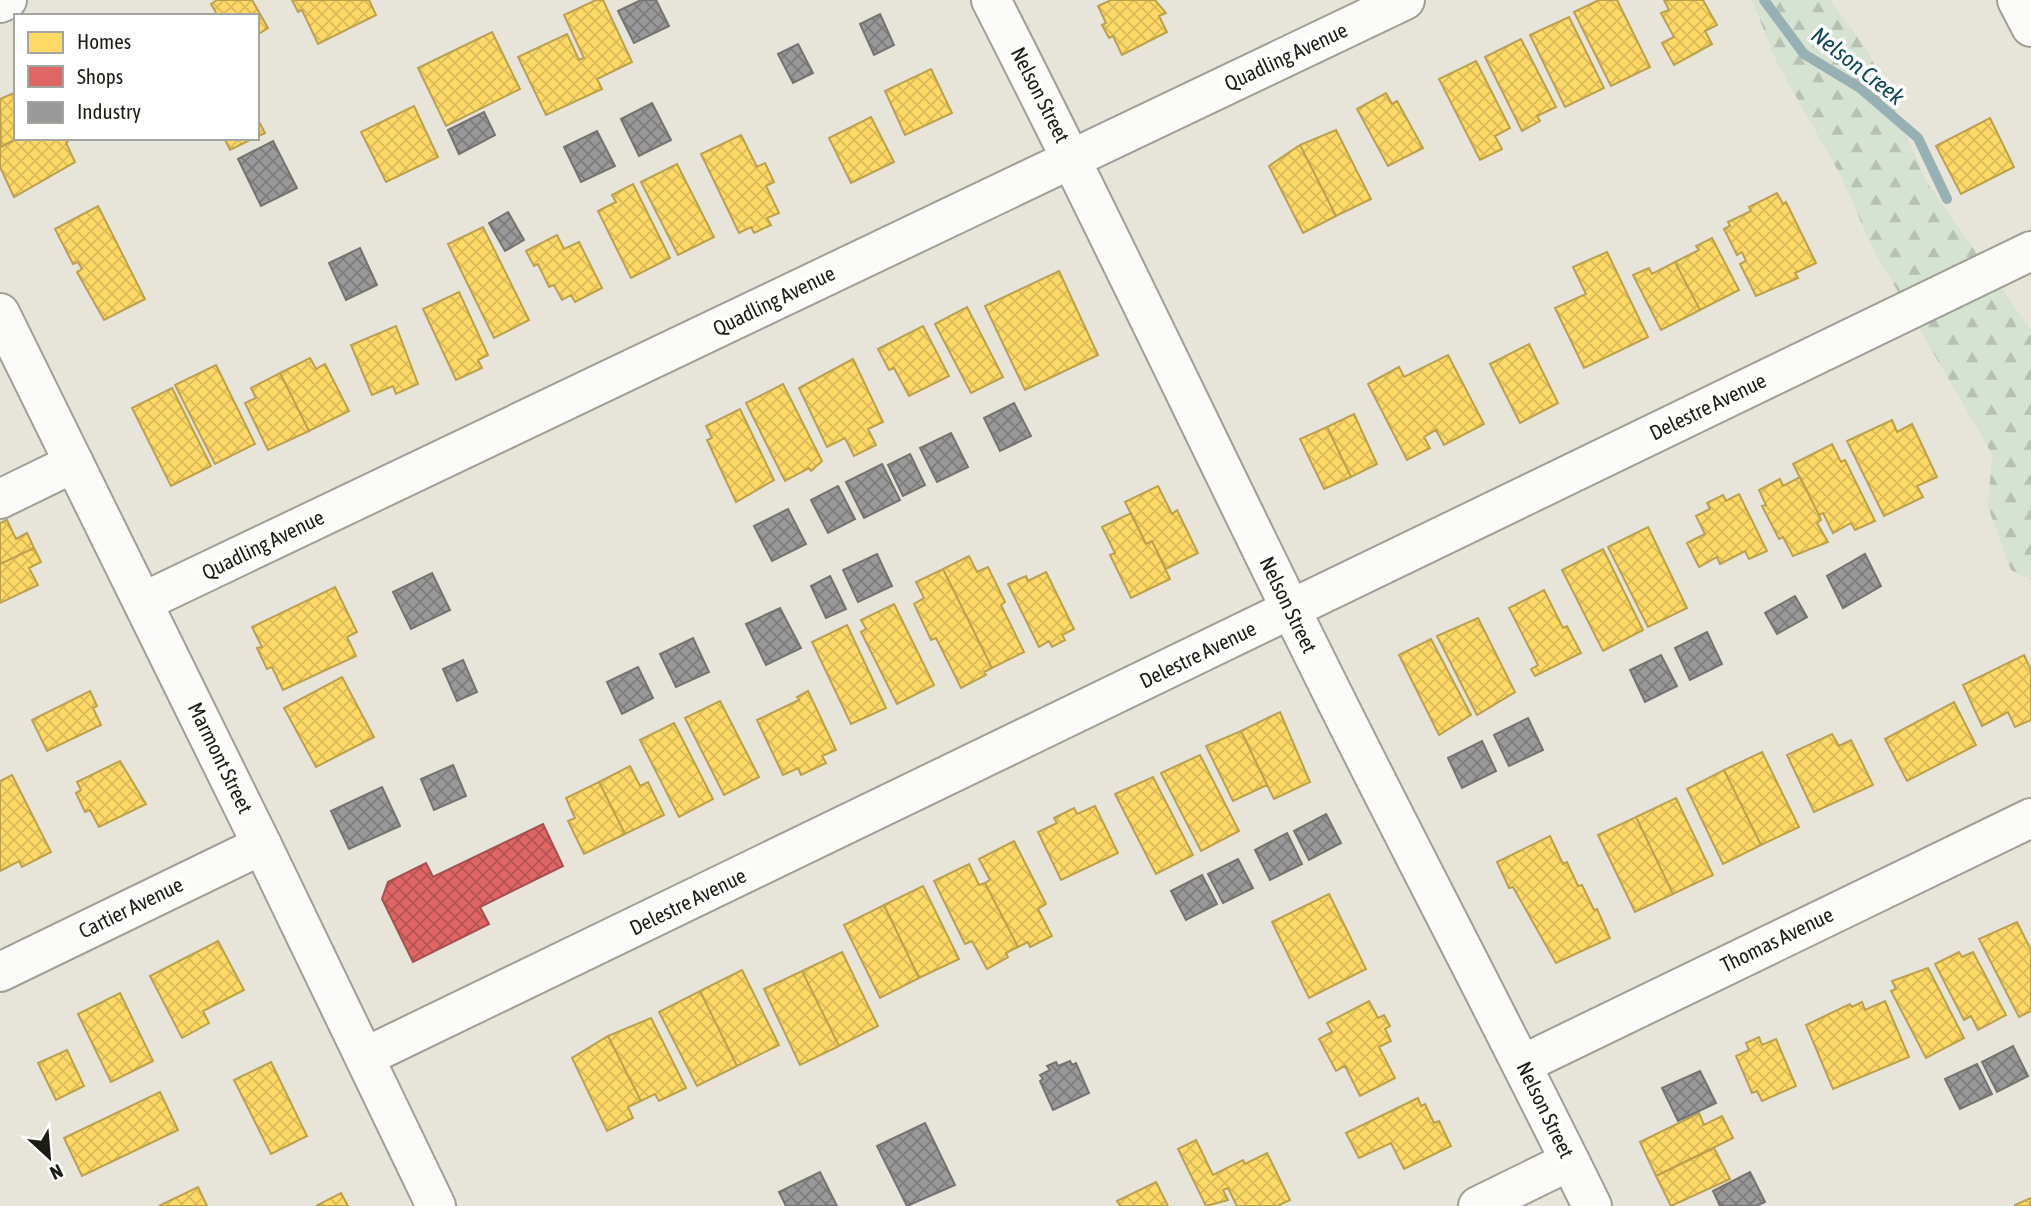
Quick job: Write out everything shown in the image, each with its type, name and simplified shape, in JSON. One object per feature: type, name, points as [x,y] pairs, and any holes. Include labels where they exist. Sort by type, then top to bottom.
[{"type":"street","points":[[0,3],[7,0]]},
{"type":"street","name":"Nelson Street","points":[[991,0],[1072,158],[1177,382],[1523,1064],[1592,1206]]},
{"type":"street","name":"Quadling Avenue","points":[[143,602],[1405,0]]},
{"type":"street","points":[[2017,0],[2031,27]]},
{"type":"street","name":"Delestre Avenue","points":[[365,1058],[2031,251]]},
{"type":"street","name":"Marmont Street","points":[[0,313],[436,1206]]},
{"type":"street","points":[[0,499],[74,463]]},
{"type":"street","name":"Thomas Avenue","points":[[1523,1064],[2031,818]]},
{"type":"street","name":"Cartier Avenue","points":[[0,972],[262,845]]},
{"type":"street","points":[[1478,1206],[1570,1161]]},
{"type":"green space","points":[[1752,0],[1830,0],[1868,51],[1928,184],[2031,330],[2031,580],[2011,570],[1988,507],[1992,454],[1872,247],[1841,176],[1777,63]]},
{"type":"building: Homes","points":[[217,0],[252,0],[268,28],[259,34],[259,14],[217,14],[211,4]]},
{"type":"building: Homes","points":[[292,0],[369,0],[376,15],[318,44],[302,10],[298,12]]},
{"type":"building: Homes","points":[[596,0],[603,0],[632,62],[597,79],[602,89],[546,115],[518,57],[567,34],[579,60],[584,58],[564,15]]},
{"type":"building: Homes","points":[[1111,0],[1155,0],[1166,13],[1159,16],[1167,32],[1122,55],[1113,36],[1109,38],[1102,25],[1106,23],[1098,6]]},
{"type":"building: Homes","points":[[1599,0],[1617,0],[1650,67],[1611,86],[1574,12]]},
{"type":"building: Homes","points":[[1664,0],[1703,0],[1717,25],[1705,31],[1712,44],[1674,65],[1662,43],[1674,37],[1661,13],[1669,10]]},
{"type":"building: Homes","points":[[1569,17],[1604,88],[1565,107],[1530,35]]},
{"type":"building: Homes","points":[[492,32],[520,89],[446,126],[418,68]]},
{"type":"building: Homes","points":[[1521,39],[1556,107],[1537,116],[1540,121],[1522,131],[1485,57]]},
{"type":"building: Homes","points":[[1476,61],[1510,128],[1495,136],[1502,149],[1480,160],[1439,79]]},
{"type":"building: Homes","points":[[931,69],[952,113],[905,135],[885,91]]},
{"type":"building: Homes","points":[[14,93],[14,140],[1,147],[0,99]]},
{"type":"building: Homes","points":[[1386,93],[1392,104],[1397,101],[1423,148],[1388,166],[1357,109]]},
{"type":"building: Homes","points":[[414,106],[438,157],[386,182],[361,132]]},
{"type":"building: Homes","points":[[871,117],[894,162],[851,183],[829,138]]},
{"type":"building: Homes","points":[[1990,118],[2014,167],[1961,194],[1936,146]]},
{"type":"building: Homes","points":[[259,122],[265,133],[259,136]]},
{"type":"building: Homes","points":[[1336,130],[1371,199],[1336,216],[1300,145]]},
{"type":"building: Homes","points":[[741,135],[757,167],[765,163],[774,182],[766,186],[779,213],[767,218],[771,225],[754,233],[751,227],[739,233],[701,154]]},
{"type":"building: Homes","points":[[14,140],[69,140],[66,143],[75,162],[14,197],[0,167],[0,147]]},
{"type":"building: Homes","points":[[225,140],[250,140],[230,150]]},
{"type":"building: Homes","points":[[1300,145],[1336,216],[1303,233],[1269,166]]},
{"type":"building: Homes","points":[[677,164],[714,237],[678,255],[641,182]]},
{"type":"building: Homes","points":[[633,184],[670,258],[631,278],[598,211],[616,202],[612,195]]},
{"type":"building: Homes","points":[[1777,193],[1783,204],[1786,202],[1816,263],[1795,273],[1798,278],[1756,296],[1740,264],[1746,261],[1742,252],[1737,255],[1724,229],[1730,226],[1728,222],[1751,211],[1749,207]]},
{"type":"building: Homes","points":[[98,206],[145,299],[104,320],[77,272],[82,269],[78,262],[73,264],[55,229]]},
{"type":"building: Homes","points":[[483,227],[529,320],[494,338],[448,244]]},
{"type":"building: Homes","points":[[557,235],[564,249],[579,242],[602,288],[575,302],[571,295],[562,300],[554,285],[549,287],[538,264],[534,266],[526,251]]},
{"type":"building: Homes","points":[[1712,238],[1739,290],[1700,310],[1675,262],[1699,250],[1696,246]]},
{"type":"building: Homes","points":[[1607,252],[1648,337],[1584,368],[1555,308],[1586,294],[1573,267]]},
{"type":"building: Homes","points":[[1675,262],[1700,310],[1661,330],[1633,275],[1649,268],[1652,274]]},
{"type":"building: Homes","points":[[1059,271],[1098,355],[1025,390],[985,306]]},
{"type":"building: Homes","points":[[459,292],[488,355],[478,360],[482,368],[456,380],[423,309]]},
{"type":"building: Homes","points":[[967,307],[1003,377],[971,393],[935,324]]},
{"type":"building: Homes","points":[[396,326],[418,384],[396,394],[393,386],[372,395],[351,345]]},
{"type":"building: Homes","points":[[923,326],[949,376],[909,396],[894,368],[889,370],[878,349]]},
{"type":"building: Homes","points":[[1529,344],[1558,403],[1520,423],[1490,364]]},
{"type":"building: Homes","points":[[1448,355],[1484,424],[1444,445],[1436,430],[1424,437],[1430,448],[1407,460],[1368,384],[1399,367],[1404,377]]},
{"type":"building: Homes","points":[[310,358],[316,369],[325,364],[349,411],[309,431],[280,373]]},
{"type":"building: Homes","points":[[853,359],[883,422],[868,429],[876,445],[854,456],[845,438],[827,447],[799,388]]},
{"type":"building: Homes","points":[[216,365],[255,444],[215,464],[175,385]]},
{"type":"building: Homes","points":[[280,373],[309,431],[268,450],[245,403],[256,398],[251,388]]},
{"type":"building: Homes","points":[[783,384],[822,461],[811,471],[809,468],[785,481],[746,403]]},
{"type":"building: Homes","points":[[172,388],[211,466],[171,486],[132,408]]},
{"type":"building: Homes","points":[[740,409],[774,480],[736,502],[707,440],[712,438],[706,426]]},
{"type":"building: Homes","points":[[1354,414],[1377,464],[1351,477],[1327,427]]},
{"type":"building: Homes","points":[[1892,420],[1897,432],[1912,424],[1937,477],[1917,486],[1923,497],[1884,516],[1847,441]]},
{"type":"building: Homes","points":[[1327,427],[1351,477],[1324,489],[1300,439]]},
{"type":"building: Homes","points":[[1832,444],[1841,462],[1845,460],[1875,521],[1855,530],[1851,523],[1833,533],[1823,513],[1819,515],[1793,464]]},
{"type":"building: Homes","points":[[1800,477],[1821,520],[1817,523],[1828,542],[1793,556],[1783,537],[1779,539],[1762,506],[1766,505],[1759,490],[1780,479],[1783,486]]},
{"type":"building: Homes","points":[[1158,486],[1172,514],[1177,510],[1198,553],[1166,569],[1152,541],[1146,544],[1125,502]]},
{"type":"building: Homes","points":[[1739,494],[1767,551],[1749,559],[1745,551],[1720,564],[1717,557],[1699,567],[1687,543],[1705,534],[1696,516],[1710,509],[1707,503],[1723,495],[1726,501]]},
{"type":"building: Homes","points":[[1131,513],[1146,544],[1152,541],[1170,579],[1131,598],[1110,555],[1115,553],[1102,527]]},
{"type":"building: Homes","points":[[7,520],[16,539],[27,533],[34,548],[0,564],[0,523]]},
{"type":"building: Homes","points":[[1648,527],[1687,608],[1648,627],[1608,547]]},
{"type":"building: Homes","points":[[34,548],[41,562],[29,568],[38,585],[0,603],[0,564]]},
{"type":"building: Homes","points":[[1603,549],[1643,630],[1603,651],[1562,570]]},
{"type":"building: Homes","points":[[969,556],[977,572],[988,567],[1005,602],[1001,605],[1024,652],[992,668],[943,569]]},
{"type":"building: Homes","points":[[943,569],[992,668],[984,672],[986,675],[961,688],[936,638],[931,640],[914,604],[924,598],[916,582]]},
{"type":"building: Homes","points":[[1046,572],[1074,629],[1062,635],[1065,640],[1052,647],[1049,641],[1039,647],[1008,584],[1026,576],[1028,581]]},
{"type":"building: Homes","points":[[335,587],[357,632],[347,637],[356,656],[283,690],[272,667],[267,669],[257,648],[262,647],[252,627]]},
{"type":"building: Homes","points":[[1544,590],[1563,628],[1567,626],[1581,653],[1535,676],[1531,669],[1538,665],[1509,608]]},
{"type":"building: Homes","points":[[894,604],[934,685],[897,704],[861,632],[866,629],[861,620]]},
{"type":"building: Homes","points":[[1478,618],[1515,692],[1477,715],[1437,636]]},
{"type":"building: Homes","points":[[847,625],[886,708],[851,724],[812,642]]},
{"type":"building: Homes","points":[[1431,639],[1471,715],[1439,735],[1399,655]]},
{"type":"building: Homes","points":[[2024,655],[2031,670],[2031,720],[2015,727],[2008,712],[1982,726],[1963,685]]},
{"type":"building: Homes","points":[[342,677],[374,737],[316,767],[284,708]]},
{"type":"building: Homes","points":[[90,691],[97,706],[93,708],[101,725],[47,751],[32,720]]},
{"type":"building: Homes","points":[[808,691],[836,750],[822,756],[826,763],[801,775],[798,768],[783,775],[757,720],[799,700],[797,697]]},
{"type":"building: Homes","points":[[720,701],[759,777],[724,795],[685,718]]},
{"type":"building: Homes","points":[[1954,702],[1976,745],[1907,781],[1885,739]]},
{"type":"building: Homes","points":[[1280,712],[1310,782],[1274,799],[1241,731]]},
{"type":"building: Homes","points":[[674,723],[713,799],[679,817],[640,740]]},
{"type":"building: Homes","points":[[1241,731],[1267,785],[1233,801],[1206,746]]},
{"type":"building: Homes","points":[[1832,734],[1839,746],[1851,740],[1873,785],[1814,812],[1787,755]]},
{"type":"building: Homes","points":[[1762,752],[1799,827],[1761,845],[1724,770]]},
{"type":"building: Homes","points":[[1200,755],[1239,831],[1201,851],[1161,773]]},
{"type":"building: Homes","points":[[120,761],[146,804],[99,827],[90,810],[85,812],[76,793],[81,790],[77,782]]},
{"type":"building: Homes","points":[[630,766],[640,786],[648,782],[664,815],[625,834],[599,782]]},
{"type":"building: Homes","points":[[1724,770],[1761,845],[1723,864],[1687,789]]},
{"type":"building: Homes","points":[[12,775],[51,852],[22,867],[19,861],[0,871],[0,781]]},
{"type":"building: Homes","points":[[1153,777],[1193,855],[1156,874],[1115,794]]},
{"type":"building: Homes","points":[[599,782],[625,834],[584,854],[568,821],[575,818],[566,798]]},
{"type":"building: Homes","points":[[1676,798],[1713,875],[1673,894],[1636,817]]},
{"type":"building: Homes","points":[[1095,806],[1118,853],[1061,880],[1038,832],[1057,823],[1054,818],[1074,808],[1077,814]]},
{"type":"building: Homes","points":[[1636,817],[1673,894],[1635,912],[1598,835]]},
{"type":"building: Homes","points":[[1550,836],[1563,864],[1567,862],[1578,886],[1582,885],[1594,910],[1597,909],[1610,938],[1556,963],[1513,887],[1509,888],[1497,862]]},
{"type":"building: Homes","points":[[1014,841],[1046,904],[1038,909],[1052,936],[1030,947],[1028,942],[1018,947],[985,883],[990,880],[979,859]]},
{"type":"building: Homes","points":[[969,864],[979,885],[985,883],[1018,947],[1006,953],[1008,957],[987,969],[972,941],[965,944],[934,881]]},
{"type":"building: Homes","points":[[923,886],[959,959],[919,978],[884,905]]},
{"type":"building: Homes","points":[[1329,894],[1366,969],[1309,998],[1272,922]]},
{"type":"building: Homes","points":[[884,905],[919,978],[880,998],[844,925]]},
{"type":"building: Homes","points":[[2017,922],[2031,950],[2031,1011],[2019,1017],[1979,939]]},
{"type":"building: Homes","points":[[218,941],[244,990],[203,1011],[209,1023],[182,1038],[150,976]]},
{"type":"building: Homes","points":[[842,952],[878,1026],[839,1046],[802,971]]},
{"type":"building: Homes","points":[[1959,952],[1962,957],[1973,952],[2006,1015],[1978,1030],[1971,1016],[1964,1020],[1935,964]]},
{"type":"building: Homes","points":[[1928,968],[1964,1038],[1926,1058],[1891,991],[1896,989],[1892,981]]},
{"type":"building: Homes","points":[[742,970],[779,1045],[737,1066],[700,991]]},
{"type":"building: Homes","points":[[802,971],[839,1046],[800,1065],[764,989]]},
{"type":"building: Homes","points":[[700,991],[737,1066],[697,1086],[659,1012]]},
{"type":"building: Homes","points":[[120,993],[153,1061],[111,1082],[78,1014]]},
{"type":"building: Homes","points":[[1369,1001],[1378,1018],[1384,1015],[1390,1026],[1385,1029],[1391,1041],[1379,1047],[1395,1078],[1360,1096],[1345,1066],[1336,1071],[1319,1039],[1332,1032],[1327,1023]]},
{"type":"building: Homes","points":[[1885,1001],[1909,1057],[1833,1089],[1806,1025],[1850,1004],[1852,1007],[1862,1002],[1865,1010]]},
{"type":"building: Homes","points":[[651,1018],[686,1088],[659,1101],[655,1094],[641,1101],[608,1036]]},
{"type":"building: Homes","points":[[608,1036],[641,1101],[628,1107],[633,1118],[607,1131],[572,1058]]},
{"type":"building: Homes","points":[[1759,1037],[1762,1045],[1776,1039],[1796,1086],[1762,1101],[1757,1091],[1752,1093],[1736,1056],[1749,1050],[1746,1043]]},
{"type":"building: Homes","points":[[67,1050],[84,1086],[56,1100],[38,1063]]},
{"type":"building: Homes","points":[[271,1062],[307,1136],[271,1154],[234,1080]]},
{"type":"building: Homes","points":[[160,1092],[178,1130],[82,1176],[64,1138]]},
{"type":"building: Homes","points":[[1418,1098],[1421,1106],[1425,1104],[1434,1123],[1439,1121],[1451,1146],[1404,1169],[1391,1143],[1359,1158],[1346,1133]]},
{"type":"building: Homes","points":[[1699,1113],[1704,1125],[1722,1116],[1733,1138],[1656,1176],[1640,1142]]},
{"type":"building: Homes","points":[[1196,1140],[1213,1175],[1243,1160],[1245,1164],[1267,1153],[1290,1200],[1277,1206],[1237,1206],[1228,1188],[1223,1190],[1228,1200],[1206,1206],[1178,1149]]},
{"type":"building: Homes","points":[[1714,1148],[1730,1179],[1671,1206],[1656,1176]]},
{"type":"building: Homes","points":[[1156,1182],[1168,1206],[1120,1206],[1117,1201]]},
{"type":"building: Homes","points":[[198,1187],[207,1206],[159,1206]]},
{"type":"building: Homes","points":[[341,1193],[348,1206],[316,1206]]},
{"type":"building: Homes","points":[[2031,1198],[2031,1206],[2015,1206],[2015,1205]]},
{"type":"building: Shops","points":[[543,824],[563,866],[480,907],[489,924],[413,962],[382,899],[388,882],[426,863],[433,877]]},
{"type":"building: Industry","points":[[641,0],[656,0],[669,26],[634,43],[618,11]]},
{"type":"building: Industry","points":[[880,14],[894,45],[874,55],[860,24]]},
{"type":"building: Industry","points":[[798,44],[813,73],[793,83],[778,54]]},
{"type":"building: Industry","points":[[652,103],[671,140],[639,156],[621,119]]},
{"type":"building: Industry","points":[[484,112],[495,135],[459,154],[448,130]]},
{"type":"building: Industry","points":[[597,131],[615,166],[581,182],[564,147]]},
{"type":"building: Industry","points":[[273,141],[297,188],[261,206],[238,159]]},
{"type":"building: Industry","points":[[508,212],[524,240],[505,251],[489,223]]},
{"type":"building: Industry","points":[[360,248],[377,285],[346,300],[329,263]]},
{"type":"building: Industry","points":[[1014,403],[1031,436],[1000,451],[984,418]]},
{"type":"building: Industry","points":[[951,433],[968,467],[937,482],[920,448]]},
{"type":"building: Industry","points":[[910,454],[925,485],[903,496],[888,465]]},
{"type":"building: Industry","points":[[882,464],[900,500],[864,518],[846,482]]},
{"type":"building: Industry","points":[[838,486],[855,519],[828,533],[811,500]]},
{"type":"building: Industry","points":[[788,509],[806,544],[772,561],[754,526]]},
{"type":"building: Industry","points":[[877,554],[892,586],[858,602],[843,570]]},
{"type":"building: Industry","points":[[1865,554],[1881,586],[1843,608],[1827,576]]},
{"type":"building: Industry","points":[[432,573],[450,610],[411,629],[393,592]]},
{"type":"building: Industry","points":[[830,576],[846,609],[826,618],[811,586]]},
{"type":"building: Industry","points":[[1795,596],[1807,617],[1777,634],[1765,613]]},
{"type":"building: Industry","points":[[780,608],[801,648],[766,665],[746,624]]},
{"type":"building: Industry","points":[[1707,632],[1722,664],[1690,680],[1675,648]]},
{"type":"building: Industry","points":[[693,638],[709,672],[676,687],[660,654]]},
{"type":"building: Industry","points":[[1661,655],[1677,686],[1645,702],[1630,670]]},
{"type":"building: Industry","points":[[463,660],[477,692],[457,701],[443,669]]},
{"type":"building: Industry","points":[[638,667],[653,698],[622,714],[607,682]]},
{"type":"building: Industry","points":[[1528,718],[1543,750],[1509,766],[1494,735]]},
{"type":"building: Industry","points":[[1482,741],[1496,771],[1462,788],[1448,758]]},
{"type":"building: Industry","points":[[453,765],[466,796],[434,810],[421,779]]},
{"type":"building: Industry","points":[[382,787],[400,826],[349,849],[331,811]]},
{"type":"building: Industry","points":[[1326,814],[1341,843],[1309,860],[1294,831]]},
{"type":"building: Industry","points":[[1287,833],[1302,864],[1270,880],[1255,850]]},
{"type":"building: Industry","points":[[1238,859],[1253,888],[1223,903],[1208,874]]},
{"type":"building: Industry","points":[[1202,875],[1217,904],[1186,920],[1171,891]]},
{"type":"building: Industry","points":[[2013,1046],[2028,1076],[1997,1092],[1982,1062]]},
{"type":"building: Industry","points":[[1070,1061],[1072,1065],[1076,1063],[1089,1093],[1053,1110],[1040,1075],[1050,1070],[1047,1066],[1056,1062],[1058,1066]]},
{"type":"building: Industry","points":[[1977,1064],[1992,1094],[1960,1109],[1945,1079]]},
{"type":"building: Industry","points":[[1700,1071],[1716,1103],[1678,1121],[1662,1088]]},
{"type":"building: Industry","points":[[925,1123],[955,1185],[907,1206],[877,1146]]},
{"type":"building: Industry","points":[[820,1172],[837,1206],[786,1206],[779,1192]]},
{"type":"building: Industry","points":[[1750,1172],[1765,1202],[1756,1206],[1720,1206],[1713,1191]]},
{"type":"waterway","name":"Nelson Creek","points":[[1764,0],[1804,54],[1860,88],[1918,138],[1947,199]]}]
